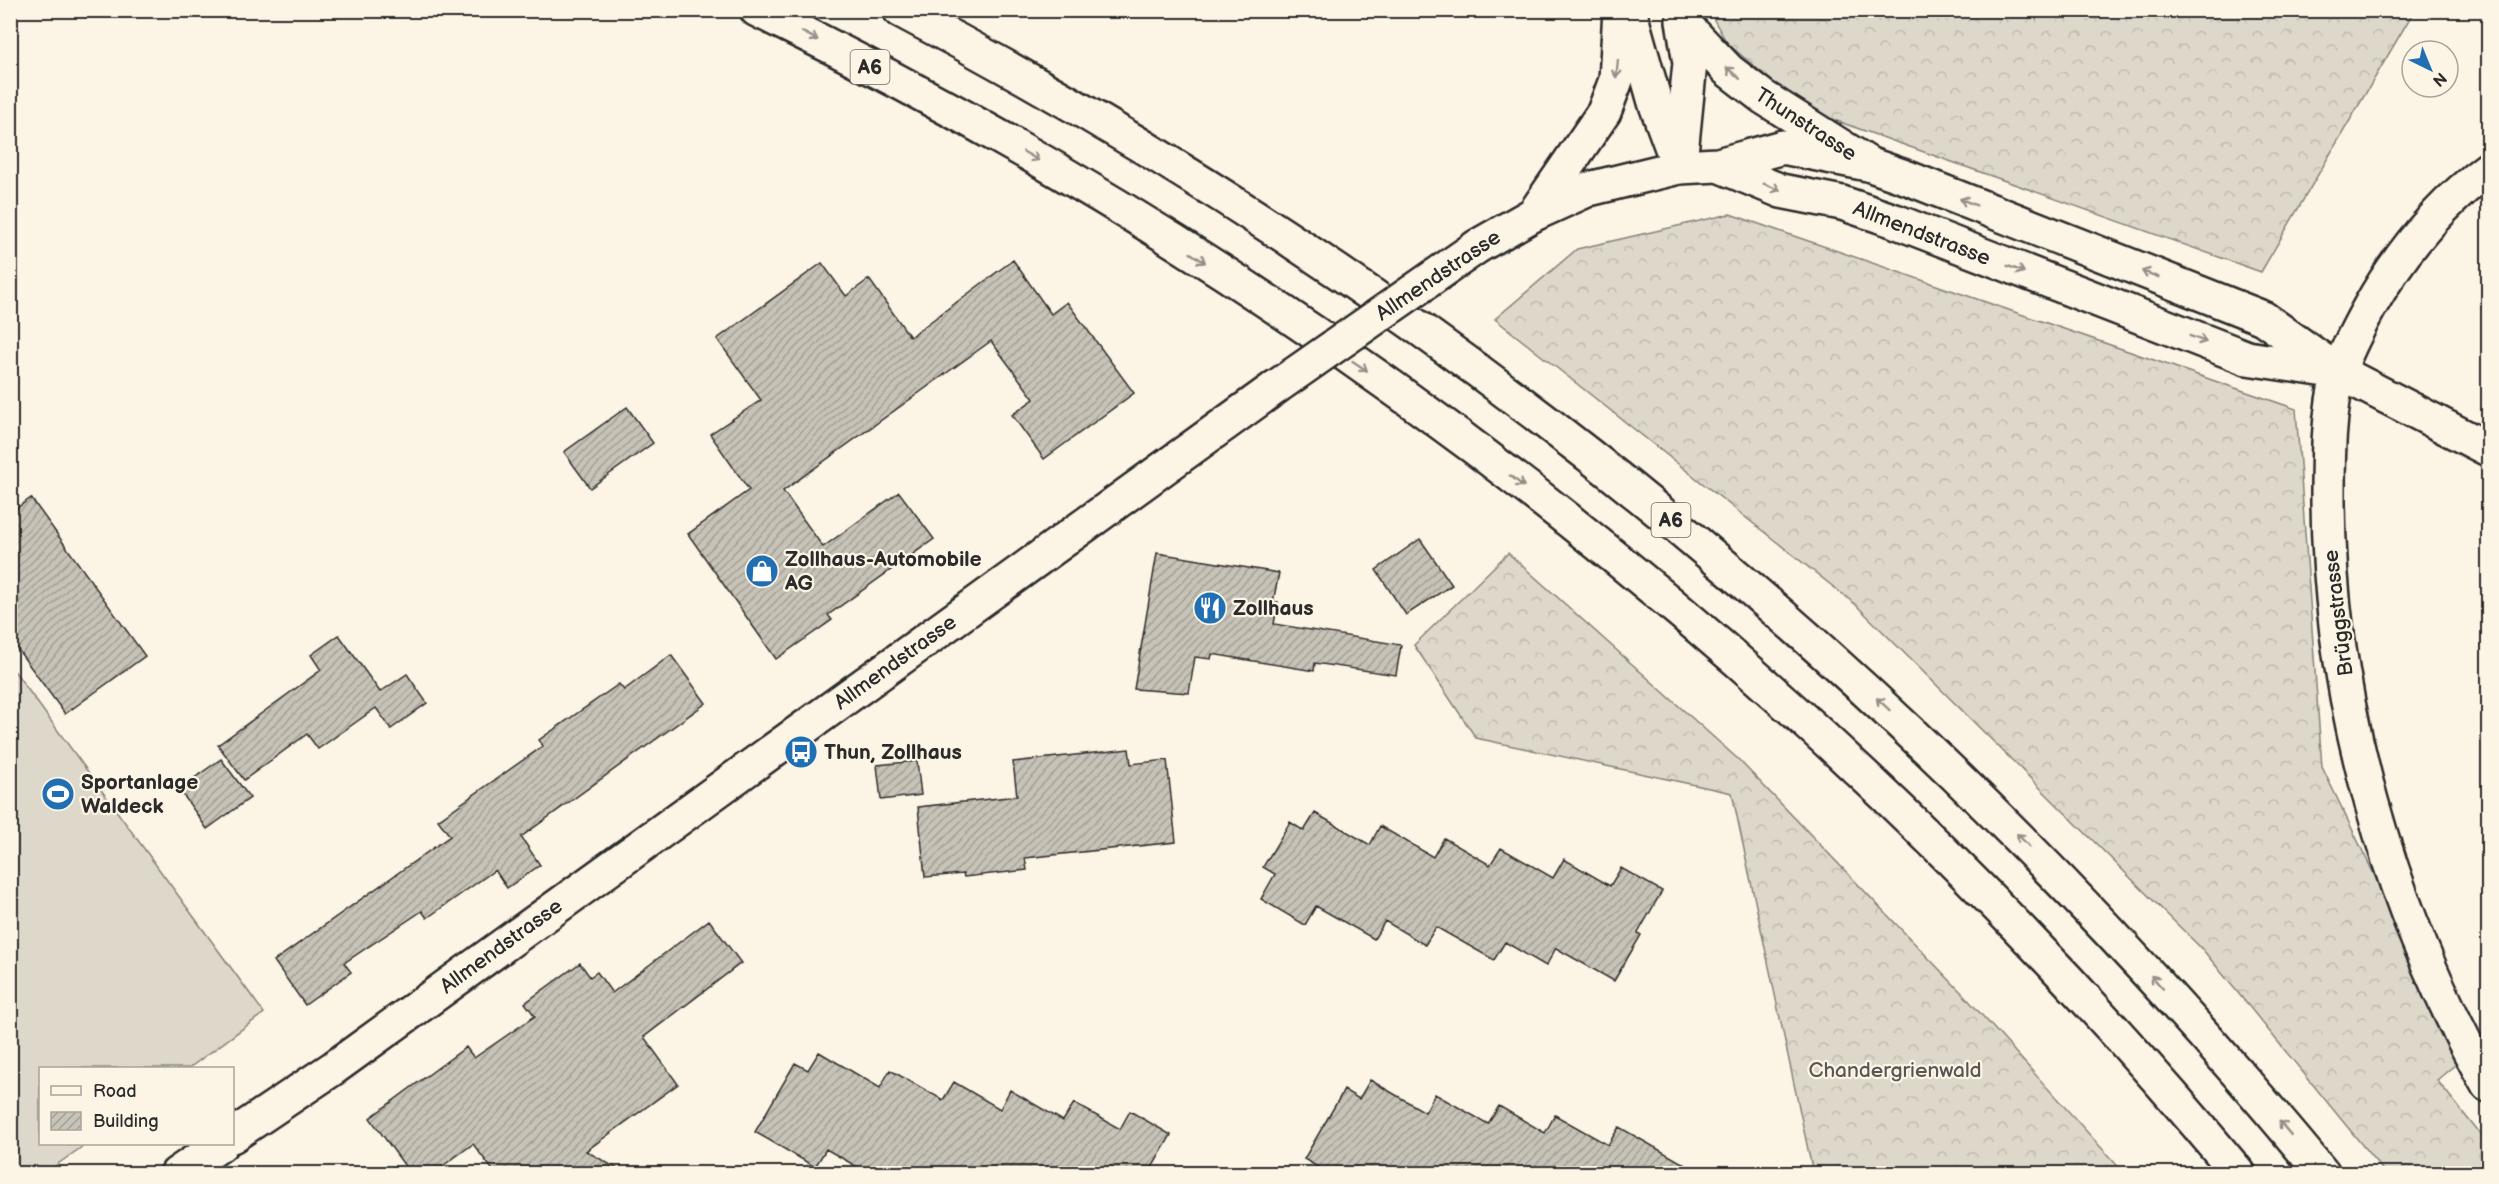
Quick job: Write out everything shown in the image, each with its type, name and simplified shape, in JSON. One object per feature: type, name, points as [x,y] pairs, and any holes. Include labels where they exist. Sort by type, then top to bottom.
[{"type":"main road","name":"A6","points":[[757,10],[981,127],[1169,239],[1379,379],[1562,515],[1745,667],[1907,816],[2065,976],[2239,1173]]},
{"type":"main road","name":"A6","points":[[900,10],[1108,126],[1203,183],[1325,263],[1506,391],[1695,539],[1871,693],[2009,825],[2175,1002],[2323,1173]]},
{"type":"main road","points":[[1534,214],[1604,111],[1616,80],[1620,10]]},
{"type":"main road","points":[[1629,10],[1655,102],[1679,167]]},
{"type":"main road","name":"Thunstrasse","points":[[1679,167],[1690,63],[1682,18]]},
{"type":"main road","name":"Thunstrasse","points":[[1682,18],[1728,70],[1792,117],[1868,164]]},
{"type":"main road","name":"Thunstrasse","points":[[1718,165],[1783,147],[1868,164]]},
{"type":"main road","points":[[1868,164],[2263,318],[2339,372],[2488,449]]},
{"type":"main road","name":"Allmendstrasse","points":[[234,1135],[328,1072],[1276,387],[1478,246],[1534,214],[1589,189],[1679,167],[1718,165],[1781,191],[1842,203],[1895,221],[2247,358],[2339,372]]},
{"type":"main road","name":"Brüggstrasse","points":[[2488,169],[2458,191],[2419,233],[2401,257],[2355,334],[2339,372],[2328,467],[2330,582],[2340,654],[2383,842],[2428,963],[2488,1084]]},
{"type":"main road","points":[[177,1173],[218,1145]]},
{"type":"green space","points":[[1709,11],[2414,11],[2261,272],[1806,110],[1727,43]]},
{"type":"green space","points":[[1730,214],[2296,409],[2322,767],[2463,1058],[2437,1080],[2488,1144],[2488,1173],[2385,1173],[2203,950],[1855,604],[1495,319],[1577,249]]},
{"type":"green space","name":"Chandergrienwald","points":[[1508,553],[1739,760],[1962,993],[2124,1173],[1813,1173],[1732,793],[1476,738],[1414,645]]},
{"type":"green space","name":"Sportanlage Waldeck","points":[[10,665],[264,1013],[190,1067],[39,1067],[39,1145],[85,1145],[45,1173],[11,1173]]},
{"type":"building","points":[[1013,260],[1051,314],[1067,302],[1134,393],[1044,459],[1012,415],[1034,399],[991,341],[783,491],[823,547],[899,492],[934,539],[828,615],[832,620],[776,659],[688,534],[749,490],[710,434],[761,400],[717,339],[822,263],[846,296],[869,279],[910,337]]},
{"type":"building","points":[[627,407],[653,443],[590,488],[564,452]]},
{"type":"building","points":[[31,498],[145,656],[65,714],[10,639],[10,513]]},
{"type":"building","points":[[1420,539],[1452,585],[1406,615],[1376,570]]},
{"type":"building","name":"Zollhaus","points":[[1157,553],[1279,573],[1273,602],[1278,602],[1274,624],[1401,645],[1396,675],[1315,663],[1314,671],[1212,654],[1211,659],[1195,657],[1189,693],[1134,689]]},
{"type":"building","points":[[339,635],[380,692],[407,674],[427,703],[391,729],[376,708],[318,749],[307,734],[244,780],[218,745],[321,670],[311,655]]},
{"type":"building","points":[[671,655],[706,703],[521,837],[540,865],[507,888],[495,870],[427,918],[422,911],[344,963],[351,972],[305,1005],[274,961],[450,836],[438,820],[543,746],[539,740],[619,684],[624,690]]},
{"type":"building","points":[[1129,749],[1131,764],[1167,760],[1176,842],[1025,858],[1027,870],[964,877],[963,874],[925,877],[918,807],[1017,796],[1013,762]]},
{"type":"building","points":[[221,759],[250,798],[207,829],[179,789]]},
{"type":"building","points":[[917,761],[921,795],[881,800],[877,765]]},
{"type":"building","points":[[1315,813],[1370,845],[1380,826],[1433,857],[1444,838],[1490,865],[1501,848],[1553,878],[1564,859],[1610,886],[1621,868],[1662,891],[1638,933],[1641,935],[1614,981],[1556,948],[1546,966],[1505,942],[1494,960],[1436,927],[1425,945],[1385,921],[1374,939],[1316,906],[1305,925],[1261,899],[1275,874],[1263,867],[1290,822],[1304,831]]},
{"type":"building","points":[[709,920],[741,963],[644,1037],[678,1084],[586,1151],[625,1173],[495,1173],[473,1144],[433,1173],[410,1173],[370,1118],[466,1047],[474,1058],[535,1016],[525,1003],[580,963],[590,977],[597,972],[612,993]]},
{"type":"building","points":[[819,1052],[880,1088],[890,1070],[943,1100],[954,1082],[1000,1109],[1010,1090],[1063,1121],[1074,1103],[1120,1129],[1130,1111],[1171,1135],[1149,1173],[868,1173],[826,1149],[815,1167],[755,1132],[795,1063],[808,1070]]},
{"type":"building","points":[[1370,1080],[1425,1112],[1435,1094],[1488,1124],[1499,1106],[1545,1133],[1555,1115],[1608,1145],[1619,1127],[1700,1173],[1328,1173],[1304,1159],[1344,1090],[1359,1099]]},
{"type":"place","name":"Zollhaus-Automobile AG","points":[[762,571]]},
{"type":"place","name":"Zollhaus","points":[[1210,608]]},
{"type":"place","name":"Thun, Zollhaus","points":[[801,752]]},
{"type":"place","name":"Sportanlage Waldeck","points":[[58,794]]}]
